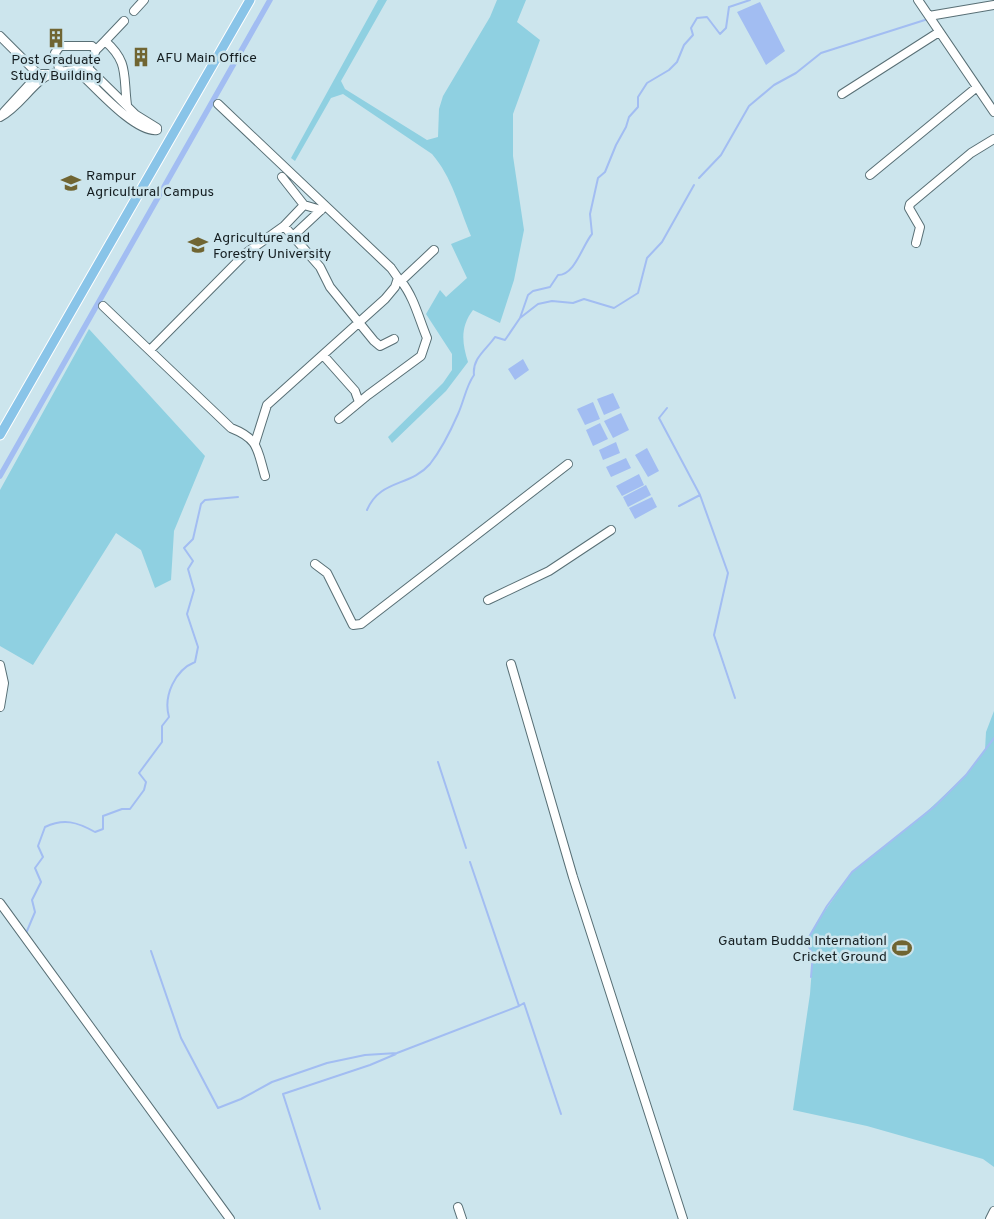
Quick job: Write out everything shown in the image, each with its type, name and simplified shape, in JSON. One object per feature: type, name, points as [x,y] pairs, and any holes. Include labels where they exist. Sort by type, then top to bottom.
[{"type":"main road","points":[[0,435],[250,0]]},
{"type":"street","points":[[134,11],[144,0]]},
{"type":"street","points":[[918,0],[994,112]]},
{"type":"street","points":[[929,16],[994,5]]},
{"type":"street","points":[[88,68],[96,50],[124,21]]},
{"type":"street","points":[[842,94],[939,32]]},
{"type":"street","points":[[0,36],[41,76]]},
{"type":"street","points":[[105,41],[121,58],[127,105]]},
{"type":"street","points":[[64,72],[55,53],[60,46],[92,46],[96,50]]},
{"type":"street","points":[[64,72],[77,70],[132,120],[152,131],[157,129],[144,121],[88,68]]},
{"type":"street","points":[[1,116],[14,108],[41,76],[88,68]]},
{"type":"street","points":[[870,175],[977,87]]},
{"type":"street","points":[[218,104],[323,208],[391,268],[412,294],[412,303],[427,338],[427,344],[421,356],[339,419]]},
{"type":"street","points":[[916,243],[920,227],[908,208],[910,204],[971,153],[994,139]]},
{"type":"street","points":[[282,177],[304,205],[323,208]]},
{"type":"street","points":[[150,350],[246,253],[284,226],[304,205]]},
{"type":"street","points":[[294,236],[323,208]]},
{"type":"street","points":[[284,226],[320,267],[330,287],[380,346],[394,339]]},
{"type":"street","points":[[255,443],[267,404],[392,292],[399,279],[434,250]]},
{"type":"street","points":[[103,306],[230,428],[243,432],[255,443],[265,476]]},
{"type":"street","points":[[323,355],[356,391],[359,402]]},
{"type":"street","points":[[315,564],[327,573],[353,625],[361,624],[568,464]]},
{"type":"street","points":[[488,600],[549,571],[611,530]]},
{"type":"street","points":[[510,664],[572,877],[683,1219]]},
{"type":"street","points":[[0,665],[4,683],[0,707]]},
{"type":"street","points":[[0,903],[230,1219]]},
{"type":"street","points":[[458,1207],[462,1219]]},
{"type":"street","points":[[990,1219],[994,1211]]},
{"type":"shaded area","points":[[378,0],[387,0],[341,81],[345,89],[427,140],[438,137],[439,109],[443,96],[490,17],[497,0],[526,0],[517,22],[540,40],[513,114],[513,156],[524,230],[514,280],[500,323],[473,310],[466,323],[463,335],[468,362],[446,391],[392,443],[388,437],[443,383],[452,370],[452,354],[426,314],[440,290],[446,297],[467,278],[451,244],[471,236],[450,182],[432,154],[343,94],[331,98],[295,161],[291,158]]},
{"type":"shaded area","points":[[760,2],[785,51],[766,65],[737,12]]},
{"type":"shaded area","points":[[89,329],[205,456],[174,531],[171,580],[155,588],[141,550],[116,533],[33,665],[0,646],[0,490]]},
{"type":"shaded area","points":[[523,359],[529,370],[515,380],[508,369]]},
{"type":"shaded area","points":[[613,393],[620,408],[604,415],[597,399]]},
{"type":"shaded area","points":[[593,402],[600,419],[585,425],[577,409]]},
{"type":"shaded area","points":[[621,413],[629,430],[613,438],[604,421]]},
{"type":"shaded area","points":[[600,423],[608,439],[593,446],[586,430]]},
{"type":"shaded area","points":[[616,442],[620,453],[603,460],[599,450]]},
{"type":"shaded area","points":[[647,448],[659,471],[648,477],[635,455]]},
{"type":"shaded area","points":[[626,458],[631,468],[611,477],[606,467]]},
{"type":"shaded area","points":[[639,474],[644,485],[622,496],[616,486]]},
{"type":"shaded area","points":[[646,485],[651,495],[628,507],[623,497]]},
{"type":"shaded area","points":[[652,497],[657,507],[635,519],[629,508]]},
{"type":"shaded area","name":"Gautam Budda Internationl Cricket Ground","points":[[994,711],[994,1167],[983,1159],[867,1126],[793,1110],[810,994],[813,954],[806,942],[817,922],[852,872],[921,817],[966,775],[985,750],[986,732]]},
{"type":"waterway","points":[[0,476],[270,0]]},
{"type":"waterway","points":[[367,510],[380,493],[387,488],[414,477],[430,464],[442,446],[455,420],[474,375],[475,364],[481,354],[495,337],[505,340],[520,318],[528,295],[533,291],[550,287],[558,275],[564,274],[578,259],[592,234],[590,214],[598,178],[605,172],[629,117],[638,107],[638,97],[647,83],[669,70],[677,62],[684,45],[693,35],[691,28],[697,18],[707,17],[720,34],[726,28],[729,7],[750,0]]},
{"type":"waterway","points":[[943,17],[963,14]]},
{"type":"waterway","points":[[699,178],[721,155],[749,106],[774,85],[796,73],[821,53],[928,19]]},
{"type":"waterway","points":[[520,318],[538,304],[552,301],[573,303],[584,299],[614,308],[638,293],[647,258],[662,242],[694,185]]},
{"type":"waterway","points":[[667,408],[659,418],[700,495],[728,573],[714,635],[735,698]]},
{"type":"waterway","points":[[679,506],[700,495]]},
{"type":"waterway","points":[[27,931],[35,912],[32,900],[41,882],[35,868],[43,857],[38,846],[45,827],[52,824],[70,822],[95,832],[103,829],[103,816],[122,809],[130,809],[144,790],[146,782],[139,773],[162,742],[162,726],[169,717],[169,692],[176,677],[195,662],[198,647],[187,614],[194,590],[188,569],[193,561],[184,548],[193,539],[201,504],[205,500],[238,497]]},
{"type":"waterway","points":[[811,977],[813,954],[806,942],[827,906],[852,872],[935,806],[966,775],[994,738]]},
{"type":"waterway","points":[[438,762],[466,848]]},
{"type":"waterway","points":[[151,951],[181,1038],[218,1108],[241,1099],[272,1082],[327,1063],[365,1055],[397,1053],[519,1006],[470,862]]},
{"type":"waterway","points":[[519,1006],[524,1003],[561,1114]]},
{"type":"waterway","points":[[320,1209],[283,1094],[370,1065],[396,1054]]},
{"type":"place","name":"Post Graduate Study Building","points":[[56,38]]},
{"type":"place","name":"AFU Main Office","points":[[141,57]]},
{"type":"place","name":"Rampur Agricultural Campus","points":[[71,183]]},
{"type":"place","name":"Agriculture and Forestry University","points":[[198,245]]},
{"type":"place","name":"Gautam Budda Internationl Cricket Ground","points":[[902,948]]}]
